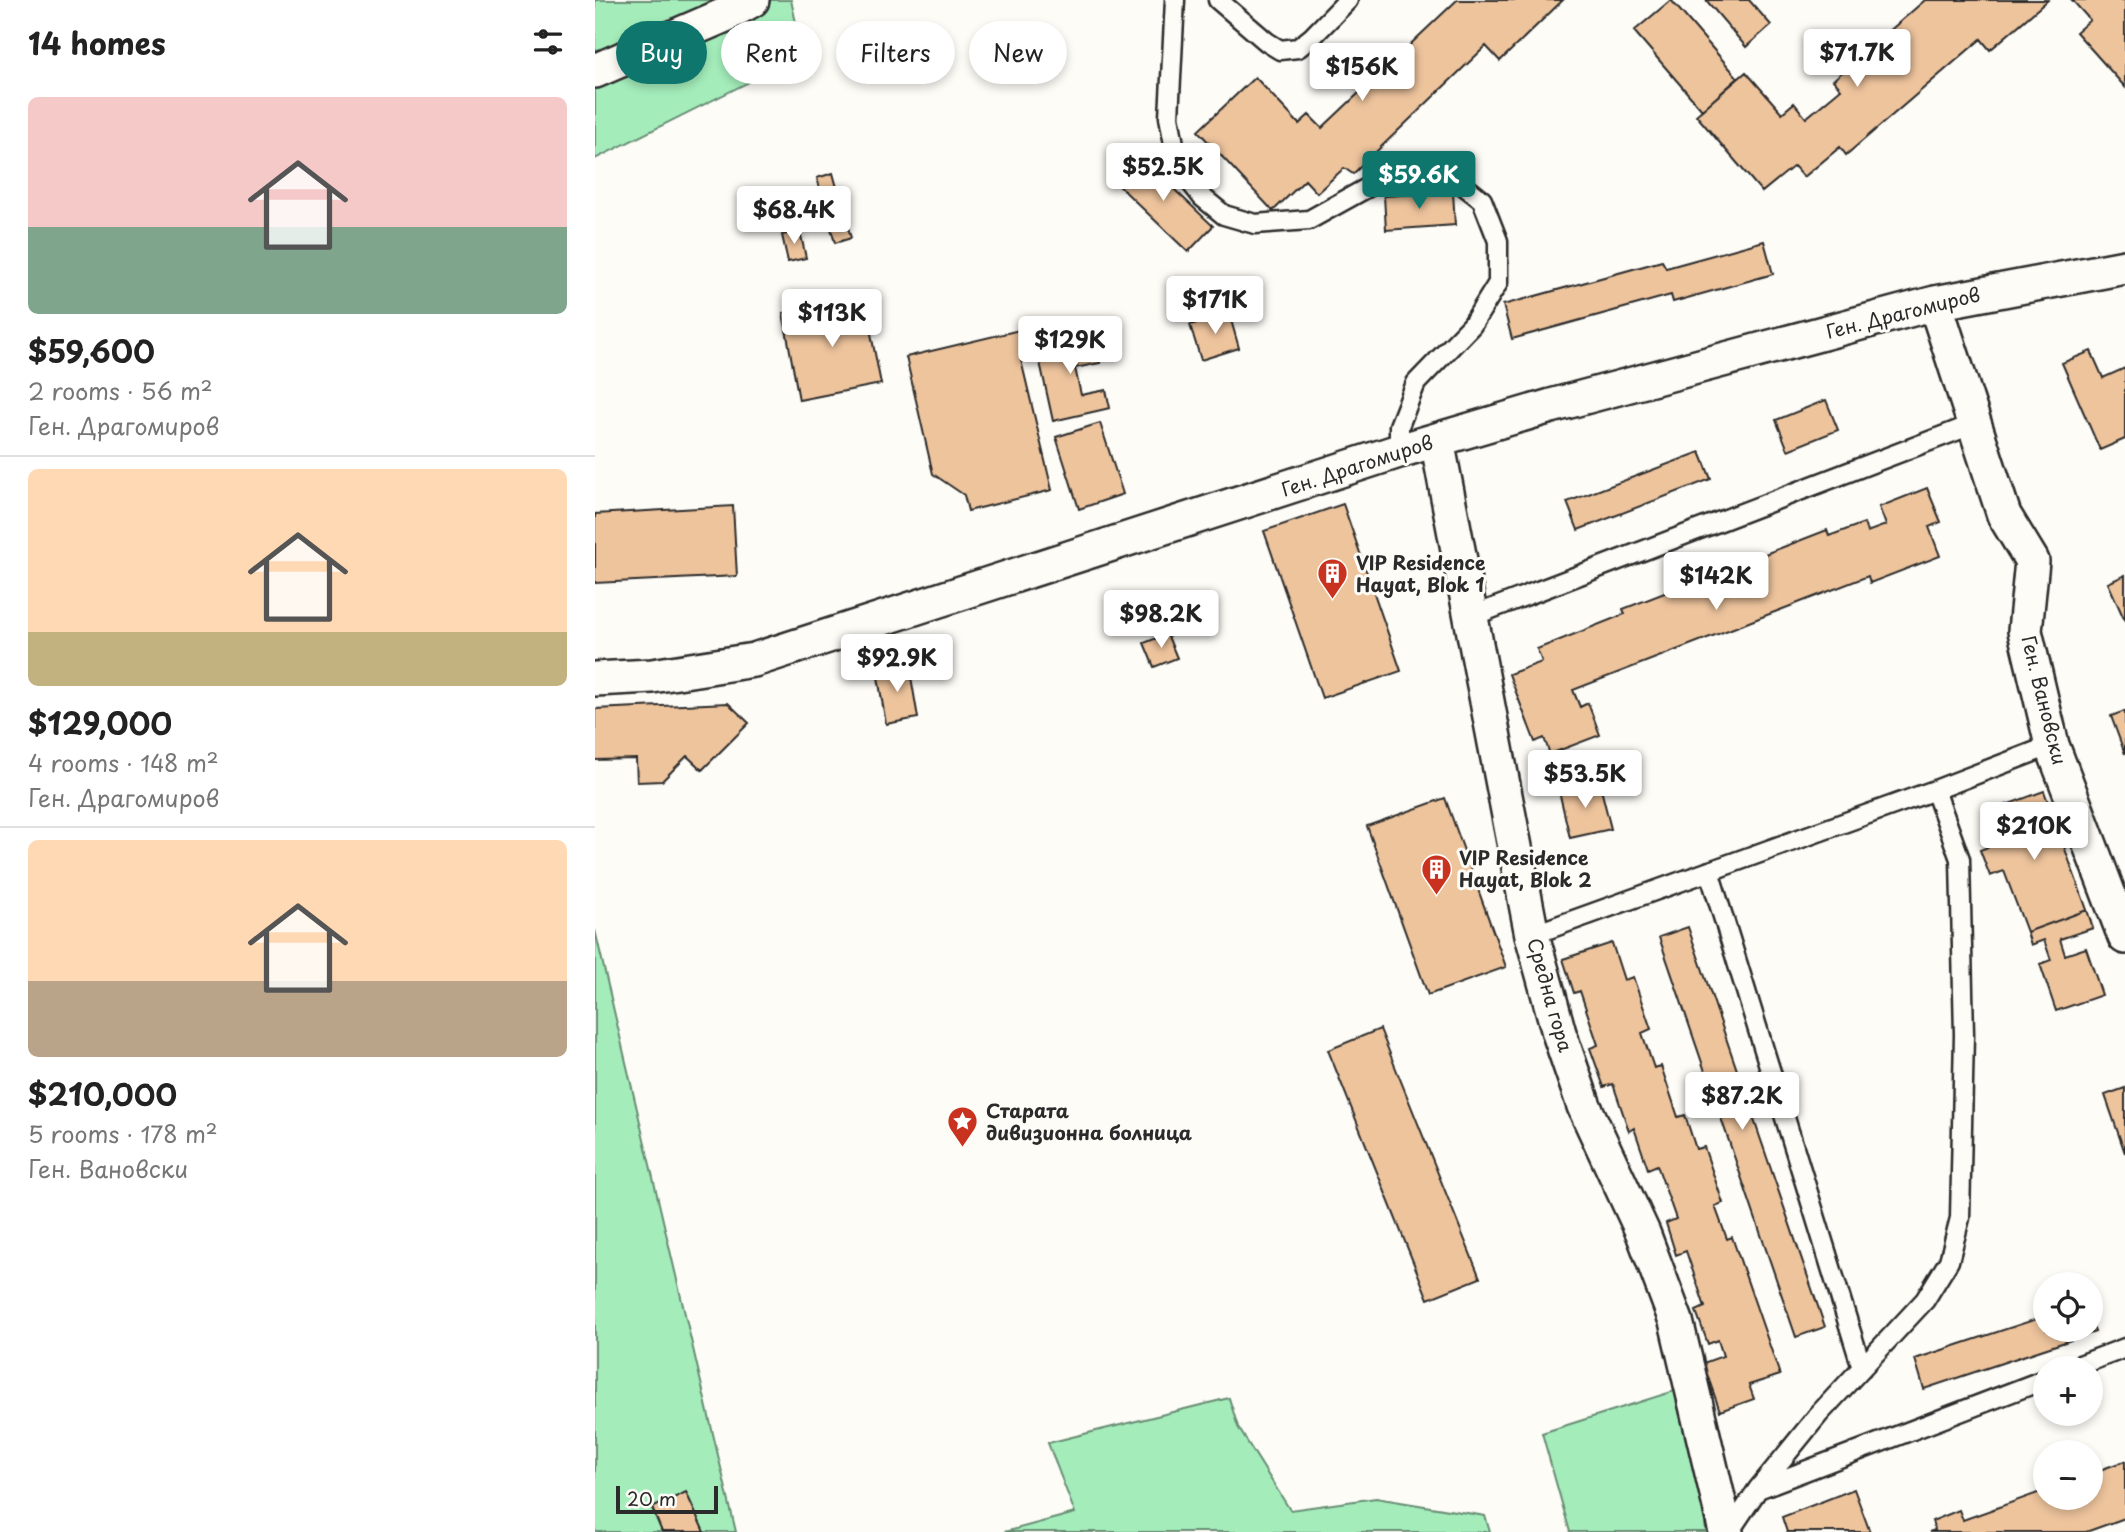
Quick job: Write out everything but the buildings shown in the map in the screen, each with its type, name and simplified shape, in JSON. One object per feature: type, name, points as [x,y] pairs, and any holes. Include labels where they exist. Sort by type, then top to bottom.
[{"type":"street","points":[[595,71],[725,15],[752,0]]},
{"type":"street","name":"Ген. Драгомиров","points":[[595,679],[652,677],[754,660],[1399,451],[1565,402],[1935,303],[2125,267]]},
{"type":"street","name":"Ген. Вановски","points":[[1935,303],[2004,515],[2032,561],[2025,631],[2052,745],[2123,925]]},
{"type":"street","name":"Средна гора","points":[[1437,440],[1532,935],[1559,1033],[1584,1106],[1643,1233],[1676,1321],[1727,1532]]},
{"type":"lane","points":[[1175,0],[1169,117],[1178,166],[1202,197],[1224,215],[1255,224],[1309,220],[1374,184],[1458,181],[1482,200],[1498,241],[1498,283],[1472,325],[1416,383],[1399,426],[1399,451]]},
{"type":"lane","points":[[1217,0],[1280,50],[1298,48],[1347,0]]},
{"type":"lane","points":[[1470,617],[1974,424]]},
{"type":"lane","points":[[1532,935],[1935,790],[2052,745]]},
{"type":"lane","points":[[1727,1532],[1819,1414],[1925,1300],[1949,1261],[1960,1218],[1964,1035],[1960,859],[1935,790]]},
{"type":"lane","points":[[1709,871],[1862,1368]]},
{"type":"lane","points":[[2103,1356],[2125,1348]]},
{"type":"lane","points":[[1758,1489],[2033,1383]]},
{"type":"green space","points":[[595,0],[791,0],[796,21],[721,21],[721,84],[745,84],[595,159]]},
{"type":"green space","points":[[595,930],[736,1532],[595,1532]]},
{"type":"green space","points":[[1690,1386],[1706,1532],[1570,1532],[1542,1433]]},
{"type":"green space","points":[[1229,1398],[1238,1427],[1290,1510],[1376,1498],[1485,1516],[1490,1532],[1004,1532],[1075,1513],[1048,1443]]},
{"type":"place","name":"VIP Residence Hayat, Blok 1","points":[[1333,601]]},
{"type":"place","name":"VIP Residence Hayat, Blok 2","points":[[1436,896]]},
{"type":"place","name":"Старата дивизионна болница","points":[[963,1149]]}]
